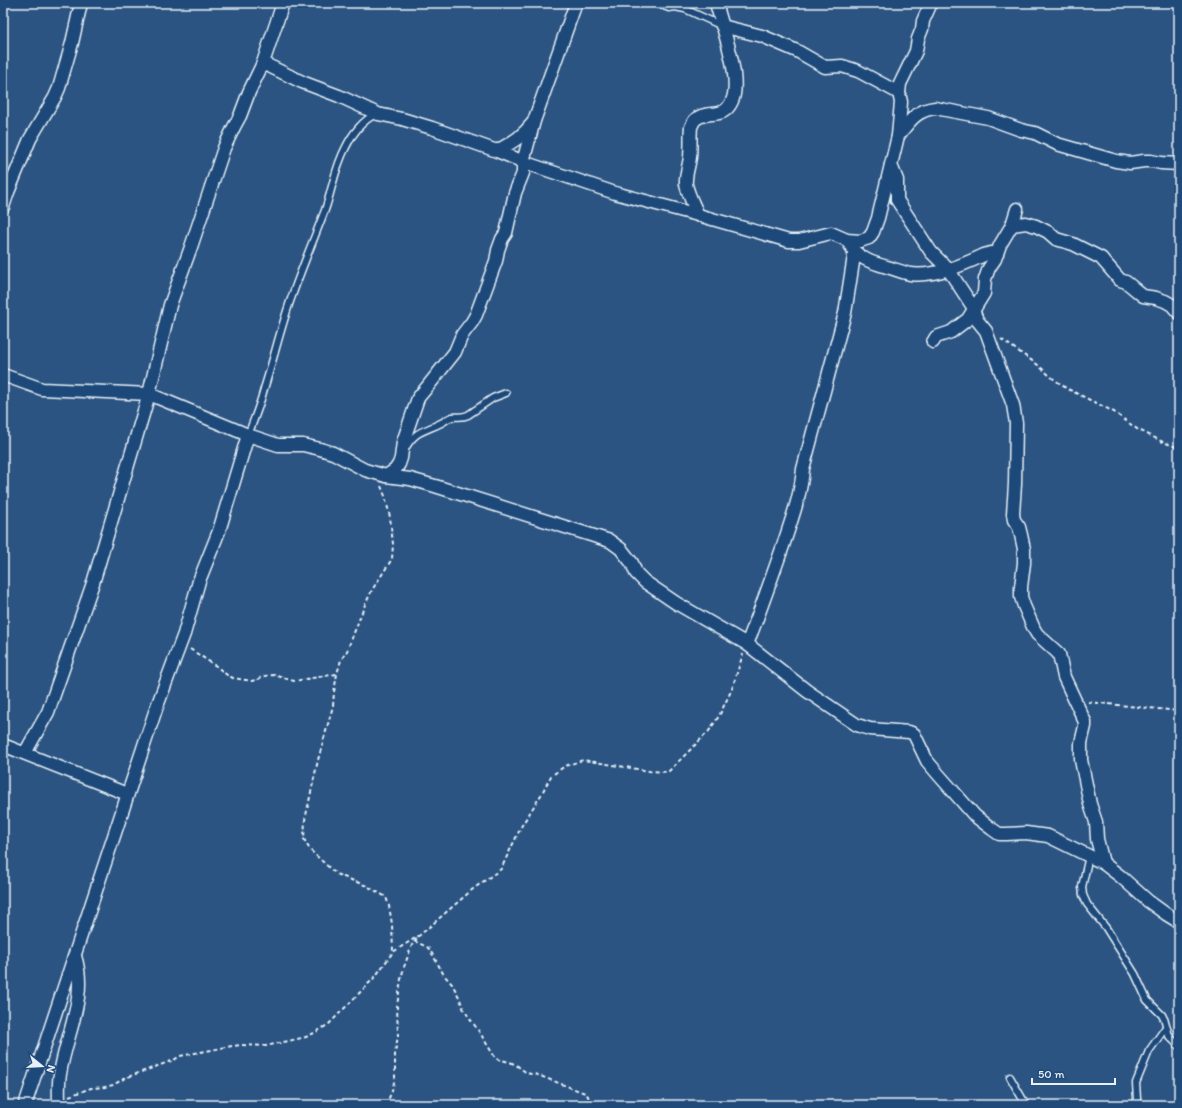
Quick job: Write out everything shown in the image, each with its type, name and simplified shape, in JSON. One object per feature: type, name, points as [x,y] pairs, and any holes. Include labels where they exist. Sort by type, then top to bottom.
[{"type":"street","points":[[3,207],[30,139],[59,88],[81,3]]},
{"type":"street","points":[[25,753],[48,712],[93,583],[150,394],[170,305],[224,148],[263,63],[283,3]]},
{"type":"street","points":[[380,474],[395,470],[401,458],[403,442],[418,398],[455,352],[462,334],[476,315],[496,261],[502,239],[506,233],[514,196],[523,172],[523,162],[534,121],[576,3]]},
{"type":"street","points":[[698,215],[687,189],[686,182],[690,157],[691,126],[696,119],[705,115],[718,114],[727,109],[733,100],[735,90],[735,76],[716,3]]},
{"type":"street","points":[[263,63],[302,82],[378,114],[432,128],[497,151],[523,162],[615,193],[789,241],[799,241],[831,233],[847,240],[860,241],[869,238],[878,218],[898,136],[901,102],[900,84],[916,51],[922,28],[922,21],[931,3]]},
{"type":"street","points":[[722,26],[762,36],[797,51],[825,67],[842,66],[858,72],[900,93]]},
{"type":"street","points":[[898,136],[920,112],[935,108],[988,118],[1021,130],[1035,133],[1056,144],[1116,161],[1130,163],[1151,161],[1179,164]]},
{"type":"street","points":[[497,151],[525,134],[534,121]]},
{"type":"street","points":[[892,165],[897,180],[897,200],[931,252],[948,269],[973,307],[979,324],[986,331],[1013,405],[1016,423],[1013,514],[1014,520],[1022,535],[1024,550],[1021,597],[1037,634],[1059,654],[1064,677],[1085,722],[1081,760],[1090,804],[1096,822],[1097,840],[1103,863]]},
{"type":"street","points":[[933,342],[936,337],[951,332],[968,319],[984,293],[987,273],[995,259],[1000,245],[1012,225],[1017,209]]},
{"type":"street","points":[[1012,225],[1026,223],[1036,226],[1048,232],[1056,239],[1073,244],[1101,258],[1120,280],[1126,282],[1142,296],[1164,301],[1172,305],[1179,313]]},
{"type":"street","points":[[847,240],[854,251],[860,257],[869,262],[910,274],[936,273],[984,255],[991,253],[997,254]]},
{"type":"street","points":[[747,644],[759,614],[800,492],[803,469],[847,303],[854,251]]},
{"type":"street","points":[[3,375],[42,389],[150,394],[248,435],[278,445],[303,445],[320,449],[333,453],[365,470],[410,479],[435,486],[610,541],[621,549],[632,563],[636,573],[645,582],[676,603],[747,644],[807,691],[857,725],[870,729],[909,732],[914,734],[928,761],[938,774],[975,816],[992,829],[1000,834],[1026,833],[1048,836],[1089,856],[1103,863],[1148,901],[1179,922]]},
{"type":"street","points":[[25,1105],[127,794],[179,646],[199,581],[218,531],[248,435]]},
{"type":"street","points":[[3,745],[127,794]]},
{"type":"street","points":[[59,1103],[60,1075],[63,1057],[73,1025],[80,989],[75,956]]},
{"type":"lane","points":[[656,3],[669,8],[674,7],[685,9],[722,26]]},
{"type":"lane","points":[[248,435],[262,397],[275,349],[292,297],[326,205],[341,157],[350,140],[364,122],[370,117],[378,114]]},
{"type":"lane","points":[[401,458],[409,442],[418,433],[440,424],[450,417],[463,417],[468,415],[494,398],[506,393]]},
{"type":"lane","points":[[1089,856],[1082,887],[1083,895],[1087,904],[1106,928],[1135,974],[1147,1000],[1162,1015],[1169,1036],[1179,1046]]},
{"type":"lane","points":[[1136,1105],[1136,1083],[1149,1051],[1166,1026]]},
{"type":"lane","points":[[1010,1077],[1026,1105]]},
{"type":"path","points":[[986,331],[1004,340],[1066,388],[1114,412],[1137,428],[1163,442],[1179,448]]},
{"type":"path","points":[[380,474],[390,517],[393,544],[392,558],[372,590],[364,607],[348,651],[341,660],[337,674],[333,706],[318,760],[305,820],[304,840],[310,850],[336,874],[367,886],[386,897],[392,924],[393,952]]},
{"type":"path","points":[[386,1105],[395,1078],[395,1053],[398,1036],[397,1006],[400,985],[404,967],[414,941],[473,889],[501,869],[522,825],[551,776],[565,766],[583,760],[649,771],[668,772],[709,731],[715,723],[732,689],[738,666],[747,644]]},
{"type":"path","points":[[179,646],[193,651],[233,678],[252,681],[265,676],[274,675],[294,681],[337,674]]},
{"type":"path","points":[[1075,701],[1179,710]]},
{"type":"path","points":[[59,1103],[91,1088],[113,1085],[125,1078],[174,1060],[180,1056],[232,1046],[266,1046],[306,1037],[329,1024],[375,977],[393,952],[420,935]]},
{"type":"path","points":[[414,941],[430,950],[441,971],[452,984],[464,1010],[496,1059],[513,1063],[529,1074],[535,1074],[559,1082],[585,1093],[588,1096],[590,1105]]}]
